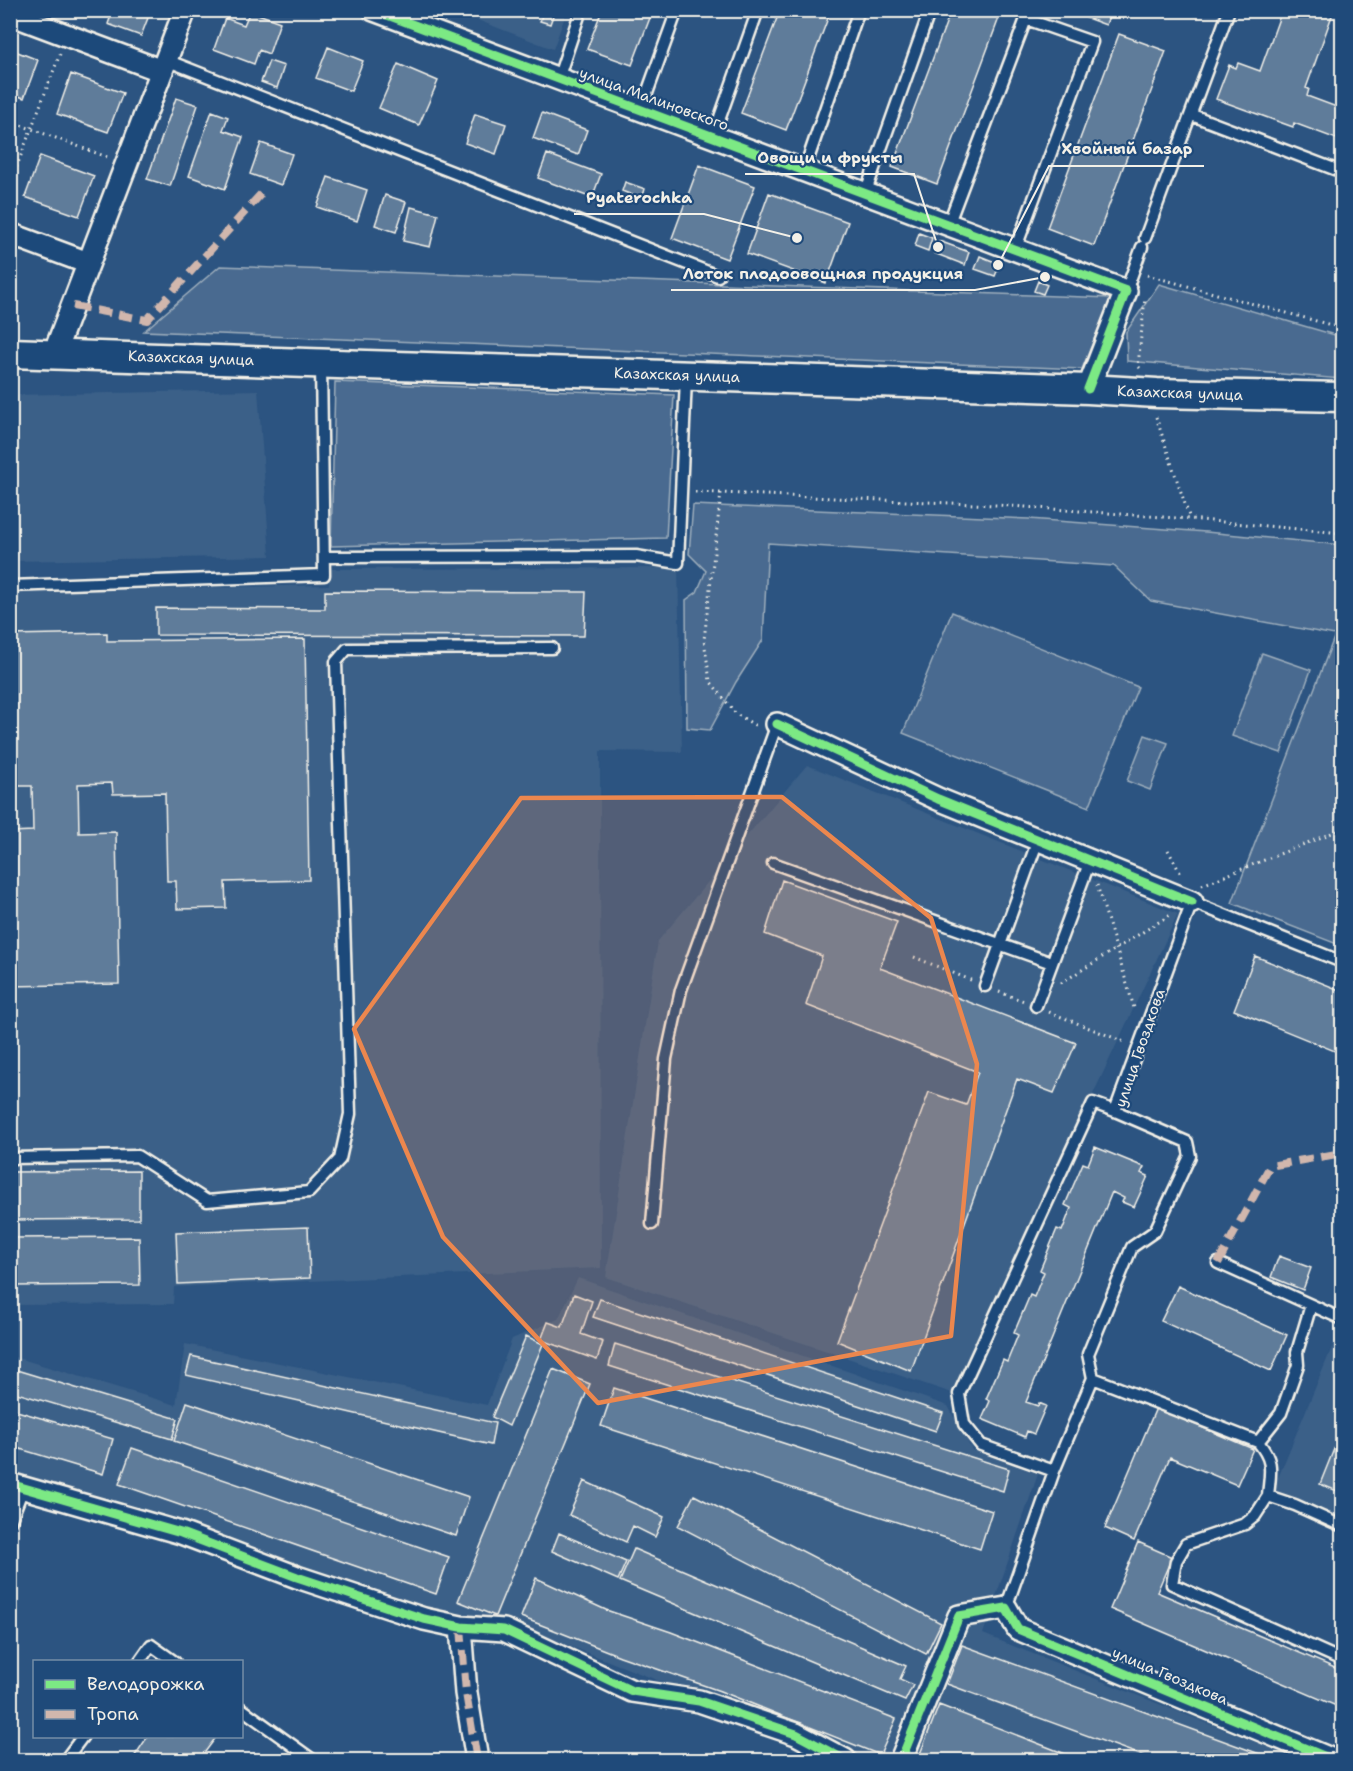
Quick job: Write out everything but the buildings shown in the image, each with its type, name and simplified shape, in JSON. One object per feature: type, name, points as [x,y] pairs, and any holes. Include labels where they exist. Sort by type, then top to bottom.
[{"type":"main road","name":"Казахская улица","points":[[10,352],[1157,393],[1342,397]]},
{"type":"street","points":[[54,354],[185,10]]},
{"type":"street","name":"улица Малиновского","points":[[374,10],[1126,291]]},
{"type":"street","points":[[10,14],[67,35],[164,65]]},
{"type":"street","points":[[10,234],[88,263]]},
{"type":"street","points":[[1088,389],[1126,291]]},
{"type":"street","points":[[775,729],[1090,861],[1192,895]]},
{"type":"street","points":[[17,1485],[181,1533],[297,1576],[424,1619],[461,1627],[504,1630],[632,1691],[699,1701],[796,1734],[845,1761]]},
{"type":"street","points":[[901,1761],[959,1616],[1006,1608]]},
{"type":"street","name":"улица Гвоздкова","points":[[1006,1608],[1018,1629],[1333,1761]]},
{"type":"street","points":[[461,1627],[466,1694],[477,1761]]},
{"type":"lane","points":[[558,79],[581,10]]},
{"type":"lane","points":[[641,110],[677,10]]},
{"type":"lane","points":[[713,137],[758,10]]},
{"type":"lane","points":[[804,171],[859,10]]},
{"type":"lane","points":[[865,194],[930,10]]},
{"type":"lane","points":[[1126,291],[1229,10]]},
{"type":"lane","points":[[948,225],[1027,15],[1092,42],[1015,250]]},
{"type":"lane","points":[[164,65],[718,276]]},
{"type":"lane","points":[[1192,115],[1342,172]]},
{"type":"lane","points":[[10,586],[324,575],[321,362]]},
{"type":"lane","points":[[324,556],[636,556],[678,563],[686,376]]},
{"type":"lane","points":[[10,1158],[137,1156],[207,1201],[309,1192],[340,1159],[350,1114],[336,662],[347,649],[552,648]]},
{"type":"lane","points":[[652,1224],[666,1059],[681,990],[775,729]]},
{"type":"lane","points":[[986,986],[1038,840]]},
{"type":"lane","points":[[1037,1001],[1090,861]]},
{"type":"lane","points":[[773,863],[1052,963]]},
{"type":"lane","points":[[1192,895],[1342,962]]},
{"type":"lane","name":"улица Гвоздкова","points":[[1006,1608],[1054,1471],[1093,1378],[1088,1354],[1132,1247],[1155,1231],[1190,1156],[1187,1142],[1115,1112],[1192,895]]},
{"type":"lane","points":[[1054,1471],[981,1445],[964,1424],[959,1394],[1093,1103],[1115,1112]]},
{"type":"lane","points":[[1218,1263],[1342,1319]]},
{"type":"lane","points":[[1258,1442],[1281,1413],[1298,1365],[1297,1352],[1311,1305]]},
{"type":"lane","points":[[1093,1378],[1258,1442],[1267,1452],[1271,1464],[1268,1496],[1256,1516],[1245,1524],[1186,1544],[1176,1561],[1172,1584],[1342,1659]]},
{"type":"lane","points":[[10,1522],[17,1485]]},
{"type":"lane","points":[[1268,1496],[1295,1504],[1342,1526]]},
{"type":"lane","points":[[141,1660],[152,1645],[172,1660]]},
{"type":"lane","points":[[243,1710],[313,1761]]},
{"type":"lane","points":[[65,1761],[82,1738]]},
{"type":"path","points":[[10,184],[67,35]]},
{"type":"path","points":[[10,121],[126,164]]},
{"type":"path","points":[[1134,271],[1342,328]]},
{"type":"path","points":[[681,492],[1009,506],[1342,533]]},
{"type":"path","points":[[721,492],[704,640],[710,681],[736,714],[775,729]]},
{"type":"path","points":[[1037,1001],[1192,895],[1342,829]]},
{"type":"path","points":[[1090,861],[1143,1037]]},
{"type":"highlighted area","points":[[782,797],[931,918],[977,1064],[951,1336],[598,1403],[443,1237],[354,1029],[521,798]]},
{"type":"shaded area","points":[[454,11],[567,11],[553,49]]},
{"type":"shaded area","points":[[220,266],[1111,298],[1082,369],[144,331]]},
{"type":"shaded area","points":[[1159,284],[1342,337],[1342,379],[1127,361],[1126,332]]},
{"type":"shaded area","points":[[335,382],[674,395],[666,538],[331,546]]},
{"type":"shaded area","points":[[258,390],[270,556],[11,561],[11,395]]},
{"type":"shaded area","points":[[693,505],[1029,519],[1342,545],[1342,946],[1232,903],[1335,635],[1151,601],[1114,566],[768,543],[763,640],[736,682],[710,730],[687,728],[686,600],[697,592],[706,571],[689,554]]},
{"type":"shaded area","points":[[678,568],[682,752],[600,751],[601,1268],[174,1287],[173,1304],[11,1305],[10,592],[329,585],[330,569]]},
{"type":"shaded area","points":[[952,612],[1138,687],[1089,807],[903,733]]},
{"type":"shaded area","points":[[1262,653],[1311,670],[1281,753],[1232,736]]},
{"type":"shaded area","points":[[1145,735],[1168,743],[1150,790],[1127,781]]},
{"type":"shaded area","points":[[807,765],[1178,914],[952,1393],[606,1277],[658,941]]},
{"type":"shaded area","points":[[578,1278],[948,1406],[972,1450],[1038,1474],[983,1634],[1300,1760],[861,1760],[524,1628],[446,1616],[11,1471],[11,1356],[176,1405],[185,1344],[487,1405],[512,1339],[558,1319]]},
{"type":"shaded area","points":[[1340,1328],[1342,1329],[1342,1518],[1273,1490]]},
{"type":"marked path","points":[[73,306],[147,320],[261,194]]},
{"type":"marked path","points":[[1218,1263],[1270,1166],[1342,1153]]},
{"type":"marked path","points":[[461,1627],[466,1693],[477,1760]]},
{"type":"cycle path","points":[[374,10],[1126,291],[1088,389]]},
{"type":"cycle path","points":[[777,724],[938,799],[1192,902]]},
{"type":"cycle path","points":[[10,1484],[181,1533],[297,1577],[424,1619],[461,1627],[504,1630],[632,1691],[699,1701],[796,1734],[845,1760]]},
{"type":"cycle path","points":[[901,1760],[959,1616],[1006,1608],[1018,1629],[1333,1760]]},
{"type":"place","name":"Pyaterochka","points":[[797,238]]},
{"type":"place","name":"Овощи и фрукты","points":[[938,247]]},
{"type":"place","name":"Хвойный базар","points":[[998,265]]},
{"type":"place","name":"Лоток плодоовощная продукция","points":[[1045,277]]}]
